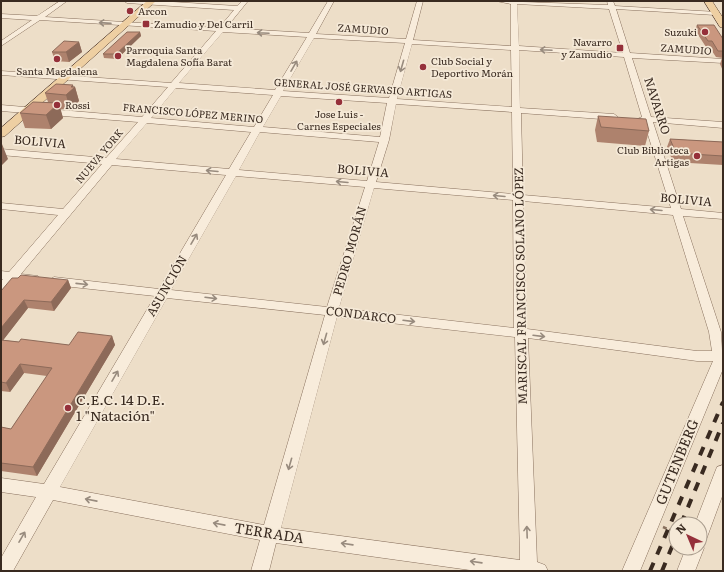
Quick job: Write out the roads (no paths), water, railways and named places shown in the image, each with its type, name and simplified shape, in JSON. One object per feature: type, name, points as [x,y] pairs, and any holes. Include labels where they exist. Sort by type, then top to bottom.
[{"type":"main road","points":[[708,1],[723,25]]},
{"type":"main road","points":[[1,134],[151,2]]},
{"type":"street","points":[[1,44],[64,1]]},
{"type":"street","points":[[128,1],[242,4]]},
{"type":"street","name":"ASUNCIÓN","points":[[3,571],[331,1]]},
{"type":"street","name":"PEDRO MORÁN","points":[[260,571],[332,312],[384,140],[392,101],[420,1]]},
{"type":"street","points":[[499,1],[611,4],[715,13]]},
{"type":"street","name":"MARISCAL FRANCISCO SOLANO LÓPEZ","points":[[514,1],[521,333],[532,570]]},
{"type":"street","name":"NUEVA YORK","points":[[1,289],[7,276],[67,213],[143,120],[242,4]]},
{"type":"street","name":"NAVARRO","points":[[611,4],[722,355]]},
{"type":"street","name":"ZAMUDIO","points":[[1,16],[723,61]]},
{"type":"street","name":"GENERAL JOSÉ GERVASIO ARTIGAS","points":[[1,73],[723,125]]},
{"type":"street","name":"FRANCISCO LÓPEZ MERINO","points":[[1,108],[384,140]]},
{"type":"street","name":"BOLIVIA","points":[[1,152],[723,216]]},
{"type":"street","points":[[1,206],[67,213]]},
{"type":"street","name":"CONDARCO","points":[[7,276],[163,292],[521,333],[697,356],[722,355]]},
{"type":"street","name":"GUTENBERG","points":[[631,571],[653,522],[722,355]]},
{"type":"street","points":[[707,516],[723,472]]},
{"type":"street","name":"TERRADA","points":[[1,485],[48,492],[270,534],[532,570]]},
{"type":"street","points":[[686,571],[692,556]]},
{"type":"railway","points":[[650,571],[723,402]]},
{"type":"railway","points":[[684,516],[723,423]]},
{"type":"railway","points":[[662,571],[668,556]]},
{"type":"place","name":"Arcon","points":[[130,11]]},
{"type":"place","name":"Zamudio y Del Carril","points":[[146,24]]},
{"type":"place","name":"Suzuki","points":[[705,32]]},
{"type":"place","name":"Navarro y Zamudio","points":[[620,48]]},
{"type":"place","name":"Parroquia Santa Magdalena Sofía Barat","points":[[118,56]]},
{"type":"place","name":"Santa Magdalena","points":[[57,59]]},
{"type":"place","name":"Club Social y Deportivo Morán","points":[[423,67]]},
{"type":"place","name":"Jose Luis - Carnes Especiales","points":[[339,102]]},
{"type":"place","name":"Rossi","points":[[57,105]]},
{"type":"place","name":"Club Biblioteca Artigas","points":[[697,156]]},
{"type":"place","name":"C.E.C. 14 D.E. 1 \"Natación\"","points":[[68,408]]}]
